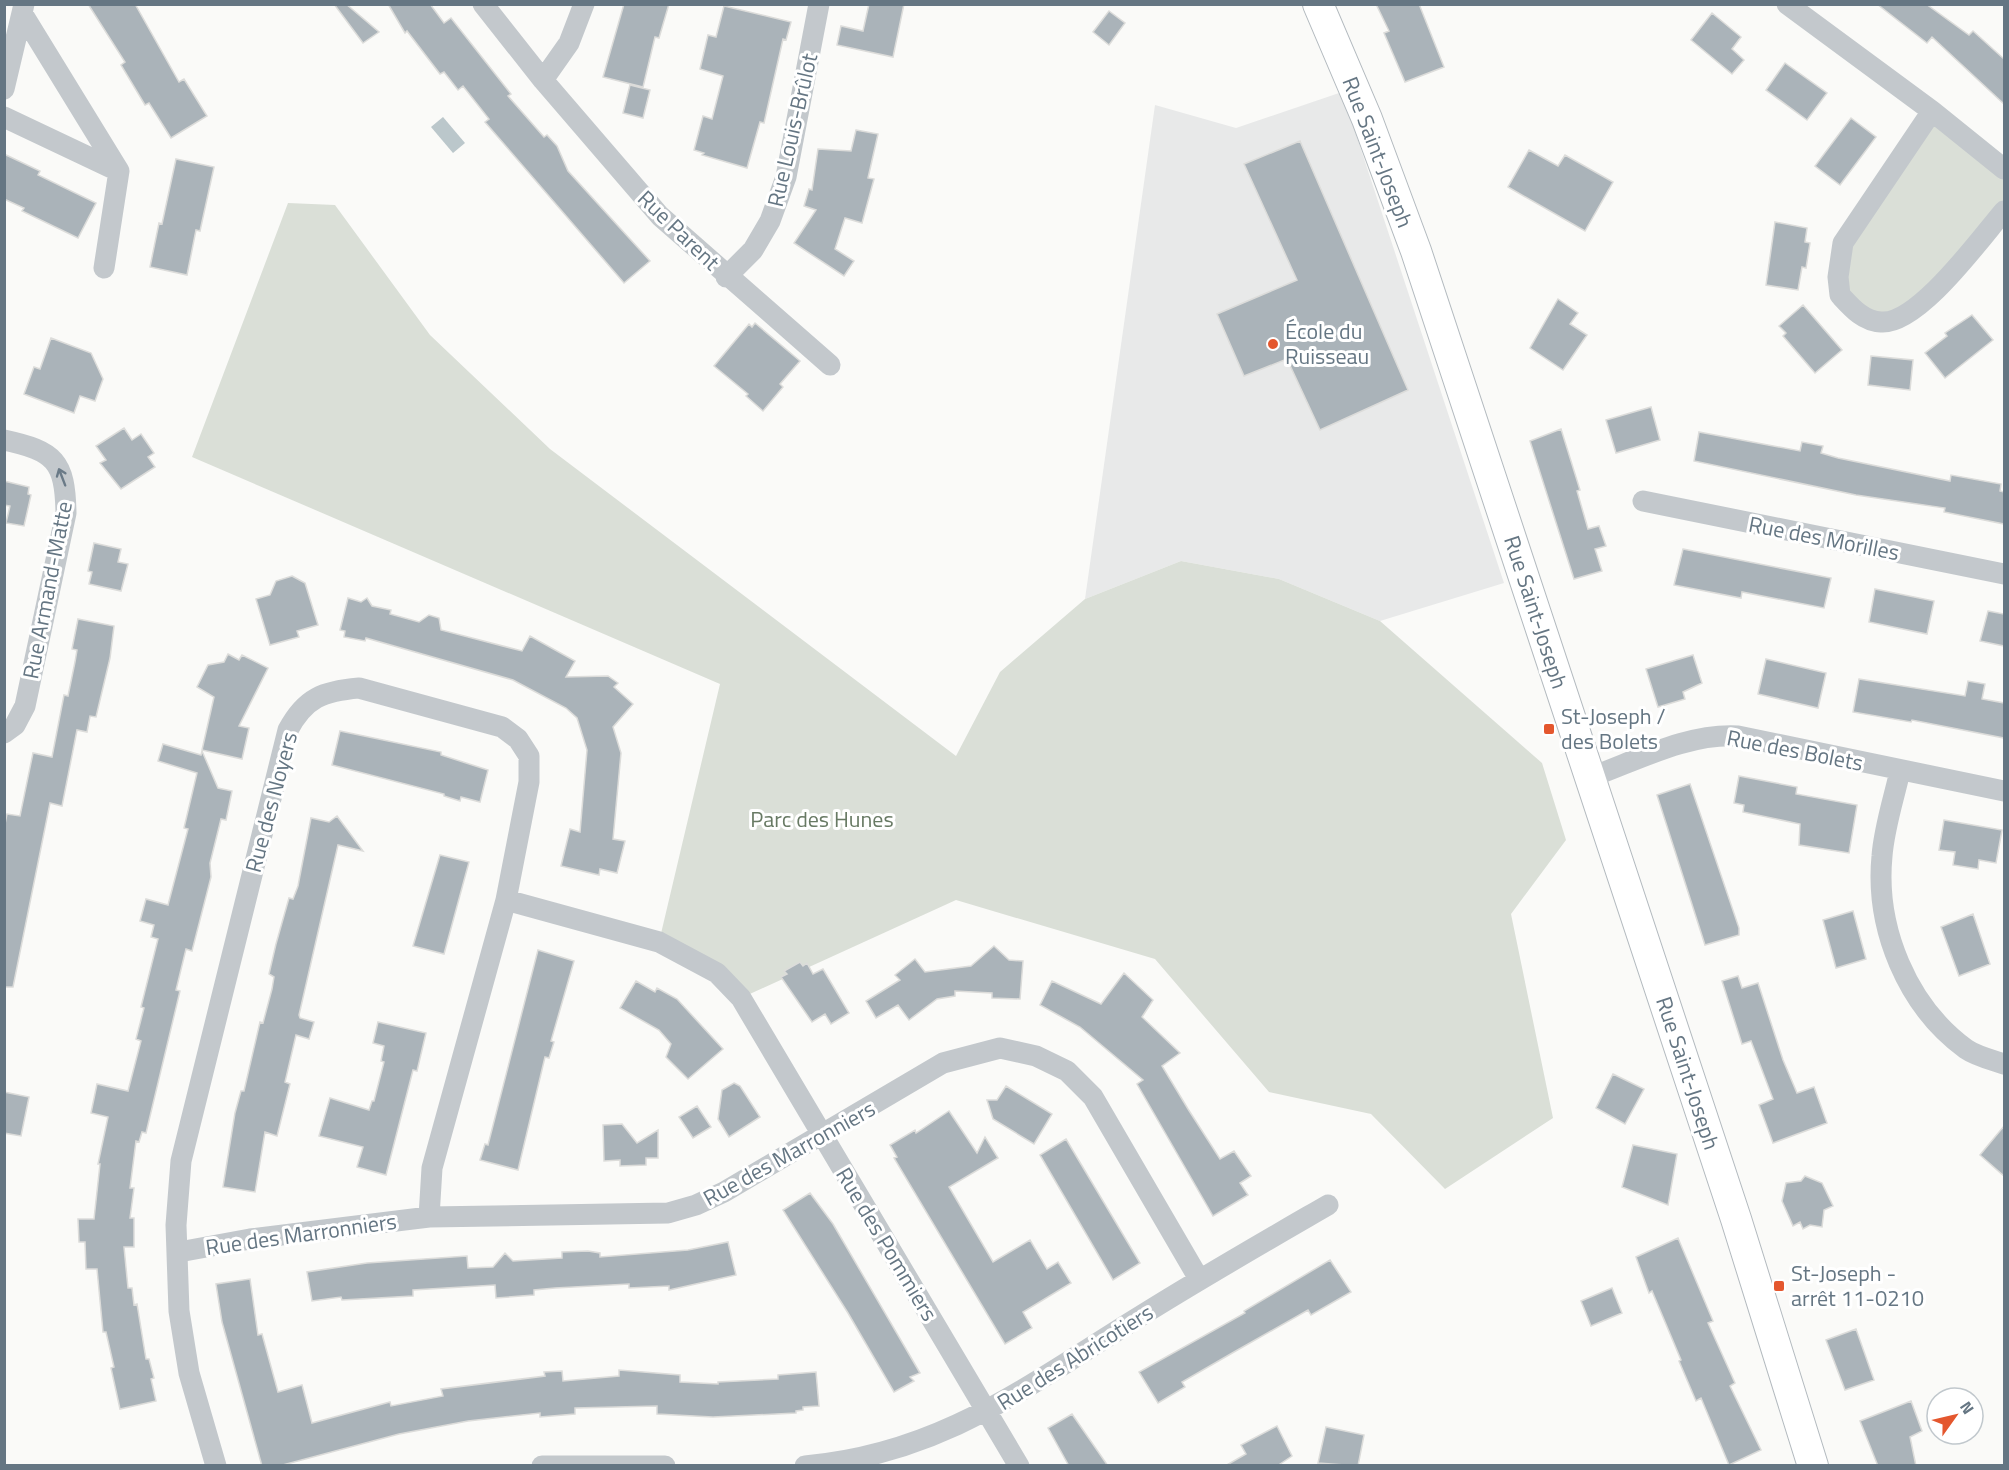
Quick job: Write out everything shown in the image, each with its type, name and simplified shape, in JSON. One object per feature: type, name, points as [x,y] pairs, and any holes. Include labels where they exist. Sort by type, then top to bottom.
[{"type":"street","name":"Rue Parent","points":[[483,4],[543,80],[660,216],[830,365]]},
{"type":"street","points":[[543,80],[569,43],[584,4]]},
{"type":"street","name":"Rue Louis-Brûlot","points":[[726,276],[759,240],[770,221],[782,188],[819,4]]},
{"type":"street","name":"Rue Saint-Joseph","points":[[1318,4],[1367,119],[1416,251],[1736,1219],[1813,1466]]},
{"type":"street","points":[[1787,4],[1932,111],[2004,169]]},
{"type":"street","points":[[4,89],[23,9]]},
{"type":"street","points":[[23,9],[119,171],[104,268]]},
{"type":"street","points":[[1932,111],[1843,243],[1838,277],[1840,295],[1866,319],[1883,323],[1903,317],[1922,305],[2004,211]]},
{"type":"street","points":[[4,117],[119,171]]},
{"type":"street","name":"Rue Armand-Matte","points":[[4,440],[34,447],[55,461],[66,482],[66,513],[25,706],[15,725],[4,733]]},
{"type":"street","name":"Rue des Morilles","points":[[1643,501],[2004,574]]},
{"type":"street","name":"Rue des Noyers","points":[[216,1466],[186,1353],[179,1311],[179,1252],[176,1225],[181,1161],[288,730],[299,710],[317,697],[337,690],[359,688],[502,727],[518,739],[529,756],[529,782],[506,900],[432,1168],[429,1217]]},
{"type":"street","name":"Rue des Bolets","points":[[1591,777],[1698,738],[1717,735],[1738,736],[2004,791]]},
{"type":"street","points":[[1900,771],[1882,855],[1882,897],[1899,964],[1919,1002],[1939,1024],[1968,1050],[2004,1064]]},
{"type":"street","name":"Rue des Pommiers","points":[[506,900],[660,942],[717,974],[741,998],[1019,1466]]},
{"type":"street","name":"Rue des Marronniers","points":[[179,1252],[250,1239],[429,1217],[668,1213],[696,1205],[724,1192],[943,1063],[1000,1048],[1036,1056],[1067,1071],[1093,1097],[1199,1279]]},
{"type":"street","name":"Rue des Abricotiers","points":[[805,1466],[836,1463],[900,1448],[949,1431],[987,1412],[1199,1279],[1328,1206]]},
{"type":"street","points":[[542,1466],[665,1466]]},
{"type":"shaded area","name":"École du Ruisseau","points":[[1342,92],[1504,583],[1380,621],[1279,579],[1181,561],[1085,599],[1155,105],[1236,128]]},
{"type":"shaded area","points":[[443,117],[465,143],[453,153],[431,127]]},
{"type":"green space","points":[[1932,111],[2004,169],[2004,211],[1922,305],[1865,319],[1838,277],[1839,261]]},
{"type":"green space","name":"Parc des Hunes","points":[[288,203],[335,205],[430,335],[550,449],[956,756],[1000,672],[1085,599],[1181,561],[1279,579],[1380,621],[1542,763],[1566,840],[1511,914],[1553,1118],[1445,1189],[1371,1114],[1269,1092],[1155,959],[956,900],[741,998],[659,942],[720,684],[192,457]]},
{"type":"building","points":[[88,4],[135,4],[179,82],[184,79],[207,116],[171,138],[149,103],[145,105],[121,65],[125,62]]},
{"type":"building","points":[[334,4],[346,4],[379,32],[363,43]]},
{"type":"building","points":[[388,4],[430,4],[444,23],[451,18],[511,94],[508,96],[544,137],[547,135],[557,146],[568,171],[650,261],[624,283],[485,122],[489,119],[463,86],[458,90],[444,72],[440,74],[407,31],[405,33]]},
{"type":"building","points":[[624,4],[669,4],[659,38],[655,37],[643,87],[603,77]]},
{"type":"building","points":[[869,4],[904,4],[893,57],[837,45],[841,26],[863,31]]},
{"type":"building","points":[[1376,4],[1419,4],[1444,67],[1405,82],[1384,33],[1389,31]]},
{"type":"building","points":[[1877,4],[1926,4],[1969,35],[1973,31],[2004,59],[2004,104],[1932,37],[1927,43]]},
{"type":"building","points":[[724,6],[791,22],[786,40],[783,39],[764,123],[760,122],[747,168],[702,155],[704,153],[694,150],[703,116],[712,119],[723,76],[700,69],[708,35],[716,37]]},
{"type":"building","points":[[1109,11],[1125,23],[1109,45],[1093,32]]},
{"type":"building","points":[[1712,13],[1741,37],[1732,49],[1744,60],[1732,74],[1691,40]]},
{"type":"building","points":[[1785,63],[1827,93],[1807,120],[1766,90]]},
{"type":"building","points":[[630,85],[650,90],[643,118],[623,113]]},
{"type":"building","points":[[1851,118],[1876,137],[1840,185],[1815,166]]},
{"type":"building","points":[[856,130],[878,134],[868,178],[874,179],[862,223],[845,218],[835,249],[854,261],[844,276],[794,243],[816,210],[804,206],[809,189],[812,190],[818,149],[851,151]]},
{"type":"building","name":"École du Ruisseau","points":[[1300,141],[1408,390],[1320,430],[1287,359],[1244,376],[1217,314],[1297,280],[1244,164]]},
{"type":"building","points":[[1529,150],[1558,166],[1565,155],[1613,182],[1585,231],[1508,187]]},
{"type":"building","points":[[4,154],[40,171],[38,175],[96,203],[78,238],[22,211],[24,208],[4,199]]},
{"type":"building","points":[[176,159],[214,167],[200,231],[196,230],[187,275],[150,267]]},
{"type":"building","points":[[1775,222],[1807,228],[1805,242],[1810,243],[1806,268],[1802,267],[1798,290],[1766,285]]},
{"type":"building","points":[[1558,299],[1578,313],[1570,324],[1587,335],[1563,370],[1530,348]]},
{"type":"building","points":[[1803,305],[1842,350],[1815,373],[1783,336],[1786,333],[1779,326]]},
{"type":"building","points":[[1972,315],[1993,340],[1945,378],[1925,353],[1947,336],[1945,333]]},
{"type":"building","points":[[755,323],[800,361],[780,384],[783,387],[763,411],[746,396],[748,394],[714,366],[749,324],[752,327]]},
{"type":"building","points":[[51,338],[91,353],[103,379],[95,401],[80,396],[74,413],[24,394],[34,367],[40,369]]},
{"type":"building","points":[[1871,356],[1913,360],[1910,390],[1868,385]]},
{"type":"building","points":[[1651,407],[1660,440],[1616,453],[1606,420]]},
{"type":"building","points":[[124,428],[132,440],[141,434],[154,453],[148,457],[155,467],[121,489],[100,463],[106,460],[96,446]]},
{"type":"building","points":[[1561,429],[1580,490],[1577,491],[1588,529],[1599,526],[1606,546],[1595,549],[1602,571],[1574,579],[1530,441]]},
{"type":"building","points":[[1699,432],[1800,451],[1802,442],[1823,446],[1821,453],[1838,458],[1950,481],[1951,475],[2001,484],[2000,491],[2004,492],[2004,524],[1944,512],[1945,508],[1856,495],[1694,461]]},
{"type":"building","points":[[4,481],[29,487],[28,494],[31,495],[24,526],[6,523],[10,506],[4,505]]},
{"type":"building","points":[[94,543],[121,549],[118,562],[128,564],[121,591],[89,584],[92,572],[88,571]]},
{"type":"building","points":[[1683,549],[1831,578],[1824,608],[1742,592],[1741,598],[1674,585]]},
{"type":"building","points":[[292,576],[305,583],[318,625],[297,631],[299,637],[270,645],[256,599],[270,595],[276,581]]},
{"type":"building","points":[[1875,589],[1934,601],[1927,634],[1869,622]]},
{"type":"building","points":[[348,598],[361,602],[367,598],[372,606],[391,610],[390,614],[419,622],[429,615],[439,618],[441,630],[522,651],[530,636],[575,661],[566,677],[608,676],[618,683],[614,687],[633,704],[613,727],[621,753],[613,839],[625,841],[617,873],[600,869],[599,875],[561,866],[570,829],[580,832],[587,750],[577,718],[566,708],[513,680],[366,638],[365,641],[344,637],[345,631],[340,630]]},
{"type":"building","points":[[1988,611],[2004,614],[2004,646],[1980,641]]},
{"type":"building","points":[[78,619],[114,626],[110,658],[96,717],[90,716],[87,732],[77,730],[62,806],[50,803],[13,987],[4,987],[4,829],[7,814],[20,816],[33,753],[52,757],[64,695],[68,696],[75,662],[77,650],[72,649]]},
{"type":"building","points":[[228,654],[239,660],[242,655],[268,668],[239,726],[249,728],[242,759],[202,750],[214,697],[197,687],[208,665],[224,662]]},
{"type":"building","points":[[1693,655],[1702,683],[1683,692],[1685,699],[1658,707],[1646,669]]},
{"type":"building","points":[[1766,659],[1826,673],[1818,708],[1758,694]]},
{"type":"building","points":[[1859,679],[1965,696],[1968,681],[1985,684],[1982,699],[2004,703],[2004,738],[1912,720],[1911,722],[1853,712]]},
{"type":"building","points":[[340,731],[441,752],[441,755],[488,770],[480,802],[461,797],[460,801],[444,796],[444,794],[332,765]]},
{"type":"building","points":[[163,744],[201,755],[202,751],[218,788],[232,791],[226,820],[221,819],[210,863],[211,877],[192,951],[186,949],[176,990],[180,991],[146,1133],[142,1132],[139,1142],[136,1141],[130,1188],[134,1188],[130,1218],[134,1218],[134,1247],[124,1247],[128,1288],[132,1288],[134,1305],[137,1304],[146,1359],[149,1359],[154,1378],[151,1379],[156,1401],[120,1409],[111,1368],[114,1367],[106,1332],[103,1332],[97,1269],[86,1269],[85,1242],[79,1242],[78,1219],[94,1219],[100,1164],[98,1164],[108,1117],[91,1113],[97,1084],[128,1091],[141,1041],[136,1039],[144,1008],[141,1007],[158,939],[151,937],[154,925],[140,921],[146,899],[168,905],[188,829],[184,828],[197,773],[158,761]]},
{"type":"building","points":[[1739,776],[1797,787],[1796,794],[1857,805],[1849,853],[1799,845],[1800,824],[1743,812],[1744,805],[1734,803]]},
{"type":"building","points":[[1690,784],[1739,928],[1739,935],[1705,945],[1657,795]]},
{"type":"building","points":[[337,816],[363,851],[338,845],[299,1015],[300,1018],[314,1022],[309,1039],[296,1035],[285,1082],[290,1084],[277,1136],[265,1132],[255,1192],[223,1187],[235,1113],[241,1091],[244,1091],[260,1022],[263,1023],[272,989],[274,977],[269,974],[289,898],[293,899],[298,886],[311,818],[329,822]]},
{"type":"building","points":[[1944,820],[2002,830],[1996,863],[1979,860],[1978,869],[1953,865],[1955,852],[1939,850]]},
{"type":"building","points":[[440,855],[469,862],[444,954],[413,946]]},
{"type":"building","points":[[1853,911],[1866,959],[1836,968],[1823,920]]},
{"type":"building","points":[[1973,914],[1990,964],[1959,976],[1941,927]]},
{"type":"building","points":[[994,946],[1009,960],[1023,961],[1020,999],[992,998],[992,993],[955,991],[955,996],[937,999],[909,1020],[898,1005],[876,1018],[866,1001],[900,980],[895,975],[915,959],[925,972],[971,966]]},
{"type":"building","points":[[538,950],[574,961],[551,1041],[554,1042],[549,1058],[545,1057],[518,1170],[480,1160],[485,1144],[488,1145]]},
{"type":"building","points":[[800,962],[803,966],[807,963],[813,974],[823,969],[849,1013],[831,1024],[825,1014],[812,1022],[781,977],[787,974],[784,971]]},
{"type":"building","points":[[1124,973],[1153,1000],[1142,1017],[1180,1053],[1162,1066],[1188,1109],[1220,1159],[1234,1151],[1251,1176],[1240,1183],[1248,1195],[1213,1216],[1137,1084],[1143,1080],[1080,1027],[1040,1005],[1052,981],[1101,1004]]},
{"type":"building","points":[[1738,976],[1742,988],[1758,983],[1783,1060],[1797,1093],[1814,1087],[1827,1123],[1773,1143],[1759,1105],[1773,1099],[1751,1041],[1742,1044],[1722,981]]},
{"type":"building","points":[[636,981],[655,992],[657,988],[677,999],[723,1049],[688,1079],[666,1057],[671,1044],[659,1030],[620,1008]]},
{"type":"building","points":[[378,1022],[426,1033],[417,1071],[413,1070],[386,1175],[357,1167],[363,1147],[319,1136],[330,1098],[369,1110],[374,1101],[384,1062],[381,1061],[384,1046],[373,1043]]},
{"type":"building","points":[[1613,1074],[1644,1089],[1625,1124],[1596,1108]]},
{"type":"building","points":[[734,1083],[740,1086],[760,1117],[729,1137],[718,1119],[722,1090]]},
{"type":"building","points":[[1006,1086],[1052,1114],[1034,1144],[993,1119],[987,1100],[997,1100]]},
{"type":"building","points":[[4,1092],[29,1097],[21,1136],[4,1133]]},
{"type":"building","points":[[697,1106],[711,1127],[693,1138],[679,1117]]},
{"type":"building","points":[[949,1111],[977,1153],[985,1137],[998,1158],[949,1187],[993,1262],[1030,1240],[1047,1269],[1058,1262],[1071,1283],[1023,1312],[1032,1328],[1005,1344],[894,1158],[897,1157],[890,1145],[915,1130],[916,1133]]},
{"type":"building","points":[[622,1124],[637,1143],[658,1130],[658,1158],[646,1158],[646,1165],[620,1166],[620,1160],[604,1161],[603,1125]]},
{"type":"building","points":[[2004,1126],[2004,1176],[1980,1155]]},
{"type":"building","points":[[1066,1139],[1140,1263],[1113,1280],[1040,1155]]},
{"type":"building","points":[[1633,1145],[1677,1154],[1668,1205],[1622,1187]]},
{"type":"building","points":[[1805,1176],[1822,1183],[1833,1206],[1824,1210],[1822,1227],[1810,1225],[1803,1229],[1800,1222],[1793,1226],[1782,1201],[1786,1183],[1801,1181]]},
{"type":"building","points":[[810,1193],[833,1224],[920,1373],[910,1377],[914,1381],[894,1392],[848,1313],[783,1210]]},
{"type":"building","points":[[1678,1238],[1713,1321],[1708,1323],[1735,1383],[1730,1386],[1761,1450],[1729,1465],[1701,1398],[1696,1401],[1679,1361],[1681,1360],[1652,1291],[1649,1293],[1636,1257]]},
{"type":"building","points":[[728,1242],[736,1275],[669,1290],[669,1286],[629,1288],[629,1284],[534,1290],[534,1295],[496,1298],[495,1285],[413,1290],[413,1296],[342,1300],[341,1297],[312,1301],[307,1272],[367,1263],[467,1256],[468,1268],[493,1267],[505,1253],[513,1261],[562,1258],[562,1252],[588,1251],[600,1253],[600,1257],[688,1250]]},
{"type":"building","points":[[1330,1260],[1351,1292],[1311,1315],[1308,1310],[1234,1352],[1182,1382],[1185,1387],[1158,1403],[1139,1372],[1245,1313],[1244,1311]]},
{"type":"building","points":[[250,1279],[258,1335],[262,1334],[278,1392],[302,1385],[312,1423],[390,1402],[391,1406],[443,1396],[441,1389],[545,1376],[544,1372],[562,1371],[563,1381],[619,1376],[619,1370],[680,1375],[680,1382],[718,1384],[718,1382],[778,1379],[778,1375],[816,1372],[819,1406],[803,1407],[803,1410],[796,1411],[796,1413],[713,1417],[657,1414],[657,1406],[575,1408],[575,1414],[540,1417],[540,1413],[468,1421],[399,1434],[279,1466],[262,1466],[222,1322],[216,1284]]},
{"type":"building","points":[[1612,1288],[1622,1313],[1591,1326],[1581,1301]]},
{"type":"building","points":[[1856,1329],[1874,1380],[1845,1390],[1826,1340]]},
{"type":"building","points":[[1911,1401],[1922,1431],[1910,1437],[1916,1466],[1878,1466],[1860,1421]]},
{"type":"building","points":[[1072,1414],[1108,1466],[1069,1466],[1048,1428]]},
{"type":"building","points":[[1277,1426],[1292,1456],[1277,1466],[1225,1466],[1246,1454],[1241,1445]]},
{"type":"building","points":[[1326,1427],[1364,1435],[1358,1466],[1318,1463]]},
{"type":"place","name":"École du Ruisseau","points":[[1273,344]]},
{"type":"place","name":"St-Joseph / des Bolets","points":[[1549,729]]},
{"type":"place","name":"St-Joseph - arrêt 11-0210","points":[[1779,1286]]}]
